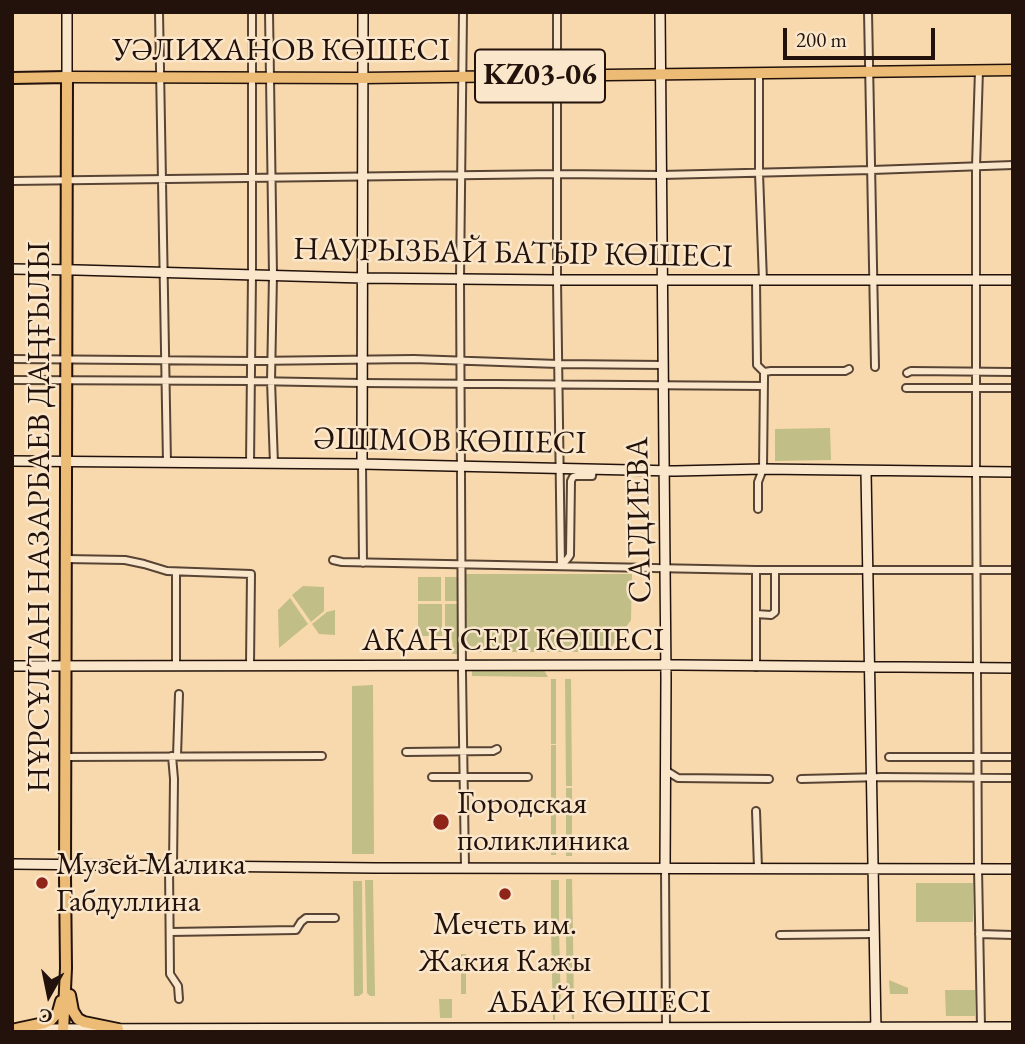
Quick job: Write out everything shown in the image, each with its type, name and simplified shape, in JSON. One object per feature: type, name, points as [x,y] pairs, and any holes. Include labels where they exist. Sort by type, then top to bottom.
[{"type":"highway","name":"УӘЛИХАНОВ КӨШЕСІ","points":[[12,78],[67,77]]},
{"type":"highway","name":"НҰРСҰЛТАН НАЗАРБАЕВ ДАҢҒЫЛЫ","points":[[63,1029],[66,968],[67,77]]},
{"type":"highway","points":[[14,1029],[46,1023],[54,1018],[60,1006],[66,968]]},
{"type":"highway","points":[[66,968],[72,1008],[76,1017],[84,1022],[118,1029]]},
{"type":"highway","points":[[14,1029],[34,1032]]},
{"type":"highway","points":[[102,1032],[118,1029]]},
{"type":"main road","name":"УӘЛИХАНОВ КӨШЕСІ","points":[[67,77],[363,78],[1013,70]]},
{"type":"street","name":"НҰРСҰЛТАН НАЗАРБАЕВ ДАҢҒЫЛЫ","points":[[67,12],[67,77]]},
{"type":"street","points":[[159,12],[167,463]]},
{"type":"street","points":[[250,464],[252,12]]},
{"type":"street","points":[[269,12],[274,464]]},
{"type":"street","points":[[363,12],[363,563]]},
{"type":"street","points":[[463,12],[460,279],[465,867]]},
{"type":"street","points":[[557,12],[561,565]]},
{"type":"street","name":"САГДИЕВА","points":[[660,12],[666,665],[666,1028]]},
{"type":"street","points":[[868,12],[875,367]]},
{"type":"street","points":[[979,71],[976,167],[976,471],[981,1027]]},
{"type":"street","points":[[758,509],[758,482],[763,469],[764,386],[764,372],[757,365],[760,281],[759,73]]},
{"type":"street","points":[[12,181],[661,175],[1013,165]]},
{"type":"street","name":"НАУРЫЗБАЙ БАТЫР КӨШЕСІ","points":[[12,269],[363,278],[1013,280]]},
{"type":"street","points":[[12,359],[414,359],[663,365]]},
{"type":"street","points":[[764,372],[849,369]]},
{"type":"street","points":[[908,373],[1013,372]]},
{"type":"street","points":[[12,380],[764,386]]},
{"type":"street","points":[[906,388],[1013,388]]},
{"type":"street","name":"ӘШІМОВ КӨШЕСІ","points":[[12,461],[362,464],[663,471],[763,469],[1013,472]]},
{"type":"street","points":[[561,565],[570,555],[570,481],[576,476],[592,476],[593,469]]},
{"type":"street","points":[[866,471],[876,1030]]},
{"type":"street","points":[[66,559],[125,560],[176,572],[251,574],[250,665]]},
{"type":"street","points":[[333,560],[363,563],[756,570],[1013,570]]},
{"type":"street","points":[[756,570],[756,667]]},
{"type":"street","points":[[756,614],[771,615],[775,612],[775,570]]},
{"type":"street","points":[[176,572],[176,664]]},
{"type":"street","name":"АҚАН СЕРІ КӨШЕСІ","points":[[12,666],[176,664],[1013,668]]},
{"type":"street","points":[[179,694],[174,756],[170,932],[170,974],[178,986],[179,999]]},
{"type":"street","points":[[406,752],[497,749]]},
{"type":"street","points":[[65,757],[322,756]]},
{"type":"street","points":[[889,757],[1013,757]]},
{"type":"street","points":[[665,770],[678,778],[769,779]]},
{"type":"street","points":[[432,777],[528,777]]},
{"type":"street","points":[[801,779],[1013,778]]},
{"type":"street","points":[[756,811],[758,868]]},
{"type":"street","points":[[12,864],[1013,869]]},
{"type":"street","points":[[170,932],[296,930],[306,918],[335,918]]},
{"type":"street","points":[[780,935],[874,934]]},
{"type":"street","points":[[979,934],[1013,935]]},
{"type":"street","name":"АБАЙ КӨШЕСІ","points":[[14,1029],[876,1030],[1013,1027]]},
{"type":"shaded area","points":[[830,428],[831,460],[775,461],[775,429]]},
{"type":"shaded area","points":[[466,574],[632,574],[631,620],[608,652],[465,652]]},
{"type":"shaded area","points":[[418,577],[441,577],[441,601],[418,601]]},
{"type":"shaded area","points":[[445,577],[460,577],[460,601],[445,601]]},
{"type":"shaded area","points":[[303,586],[324,587],[324,611],[311,622],[292,595]]},
{"type":"shaded area","points":[[290,598],[308,624],[279,648],[278,610]]},
{"type":"shaded area","points":[[418,604],[442,604],[442,636],[418,636]]},
{"type":"shaded area","points":[[445,604],[459,604],[460,654],[452,654],[452,640],[445,637]]},
{"type":"shaded area","points":[[335,610],[335,635],[319,634],[312,624],[327,612]]},
{"type":"shaded area","points":[[472,670],[544,670],[548,677],[472,676]]},
{"type":"shaded area","points":[[551,679],[556,679],[556,744],[551,744]]},
{"type":"shaded area","points":[[565,679],[571,679],[572,786],[566,786]]},
{"type":"shaded area","points":[[373,685],[374,854],[352,854],[352,686]]},
{"type":"shaded area","points":[[551,745],[556,745],[556,855],[551,855]]},
{"type":"shaded area","points":[[566,788],[572,788],[572,856],[566,856]]},
{"type":"shaded area","points":[[566,879],[572,879],[573,933],[566,933]]},
{"type":"shaded area","points":[[365,880],[373,880],[375,996],[367,993]]},
{"type":"shaded area","points":[[551,880],[559,880],[559,928],[551,928]]},
{"type":"shaded area","points":[[353,881],[362,881],[363,993],[359,996],[354,996]]},
{"type":"shaded area","points":[[916,883],[973,883],[973,922],[916,922]]},
{"type":"shaded area","points":[[551,930],[559,930],[561,1010],[555,1010],[555,1020],[553,1020]]},
{"type":"shaded area","points":[[573,934],[572,1019],[571,1010],[567,1010],[566,935]]},
{"type":"shaded area","points":[[461,954],[466,954],[466,994],[461,994]]},
{"type":"shaded area","points":[[889,980],[908,988],[908,994],[890,994]]},
{"type":"shaded area","points":[[945,990],[975,990],[975,1016],[946,1016]]},
{"type":"shaded area","points":[[439,999],[452,999],[452,1018],[440,1018]]},
{"type":"place","name":"Городская поликлиника","points":[[441,822]]},
{"type":"place","name":"Музей Малика Габдуллина","points":[[42,883]]},
{"type":"place","name":"Мечеть им. Жакия Кажы","points":[[505,894]]}]
